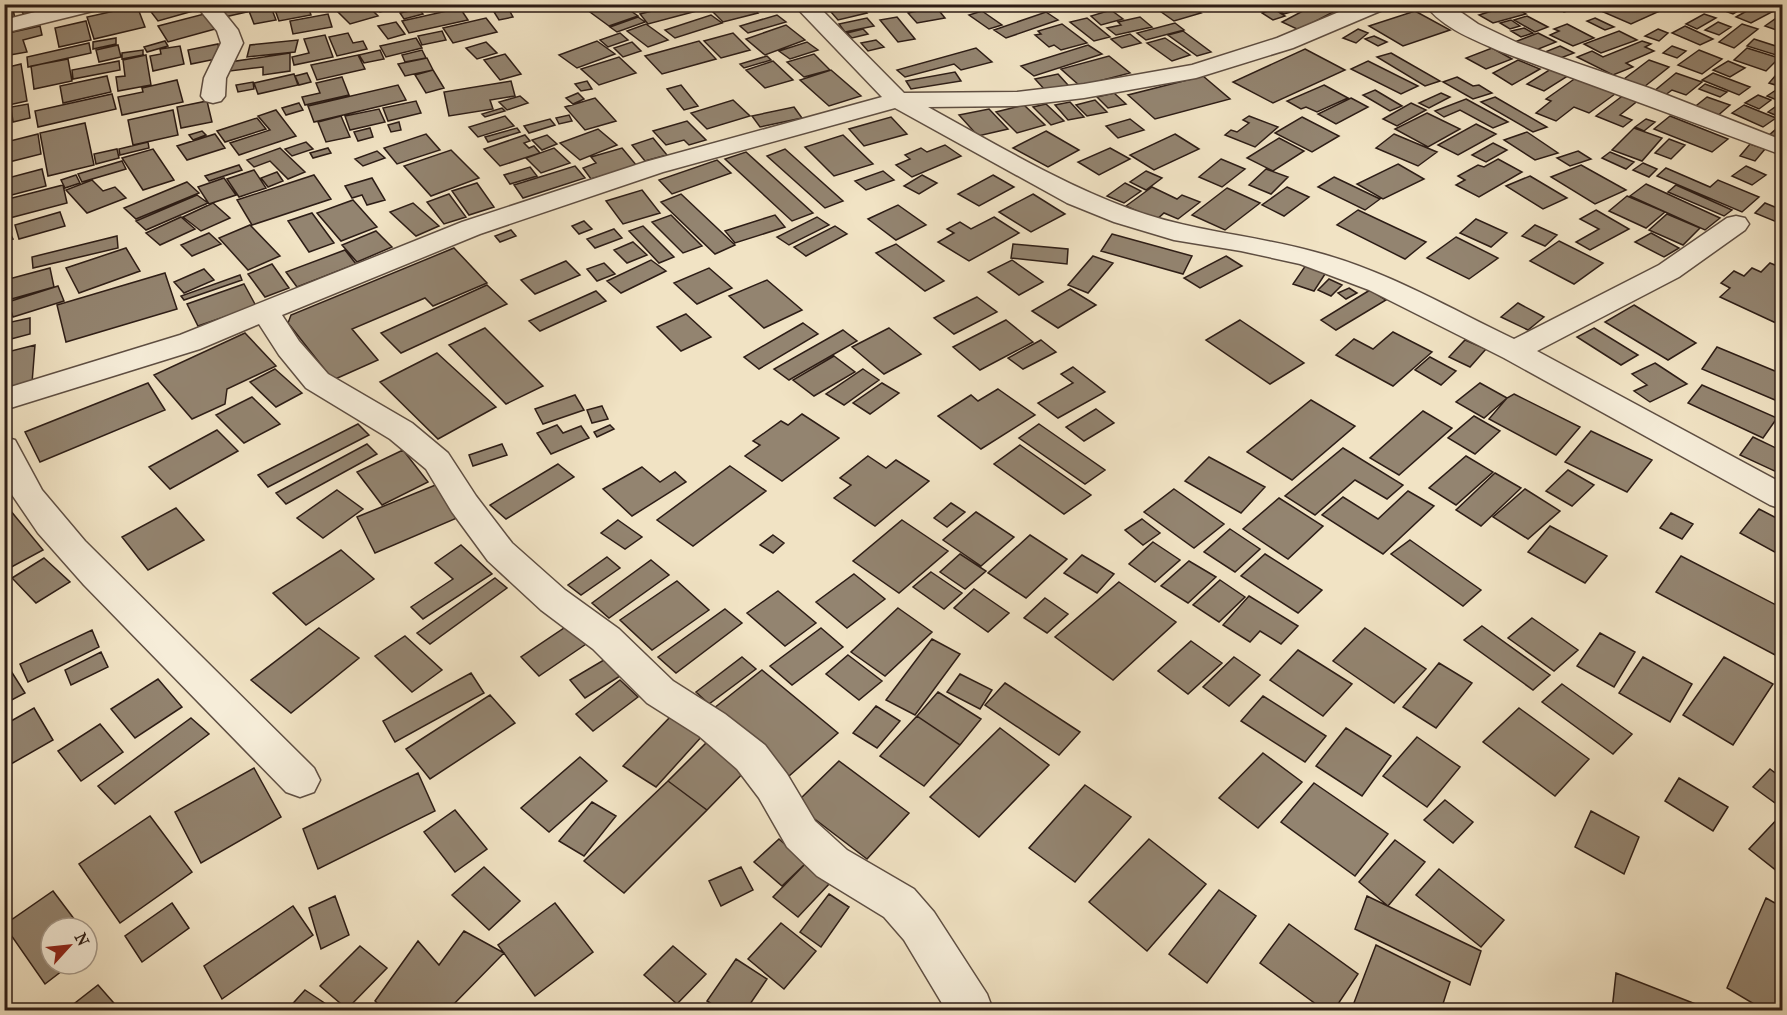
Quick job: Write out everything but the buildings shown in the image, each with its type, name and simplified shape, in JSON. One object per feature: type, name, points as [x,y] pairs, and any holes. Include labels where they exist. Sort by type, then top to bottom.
[{"type":"street","points":[[4,27],[93,4]]},
{"type":"street","points":[[205,4],[226,30],[232,43],[214,78],[213,96]]},
{"type":"street","points":[[803,4],[898,100],[1076,198],[1174,232],[1241,243],[1308,258],[1379,284],[1514,351],[1782,497]]},
{"type":"street","points":[[4,400],[179,345],[471,228],[654,167],[898,100],[1017,99],[1084,91],[1196,71],[1285,43],[1377,4]]},
{"type":"street","points":[[1435,4],[1446,14],[1476,33],[1782,148]]},
{"type":"street","points":[[1514,351],[1669,272],[1736,224]]},
{"type":"street","points":[[265,311],[290,348],[317,381],[401,431],[437,461],[464,504],[500,552],[553,600],[606,639],[660,692],[712,725],[751,757],[772,786],[801,834],[832,863],[899,903],[919,926],[971,1011]]},
{"type":"street","points":[[4,448],[8,461],[35,504],[92,571],[300,780]]}]
